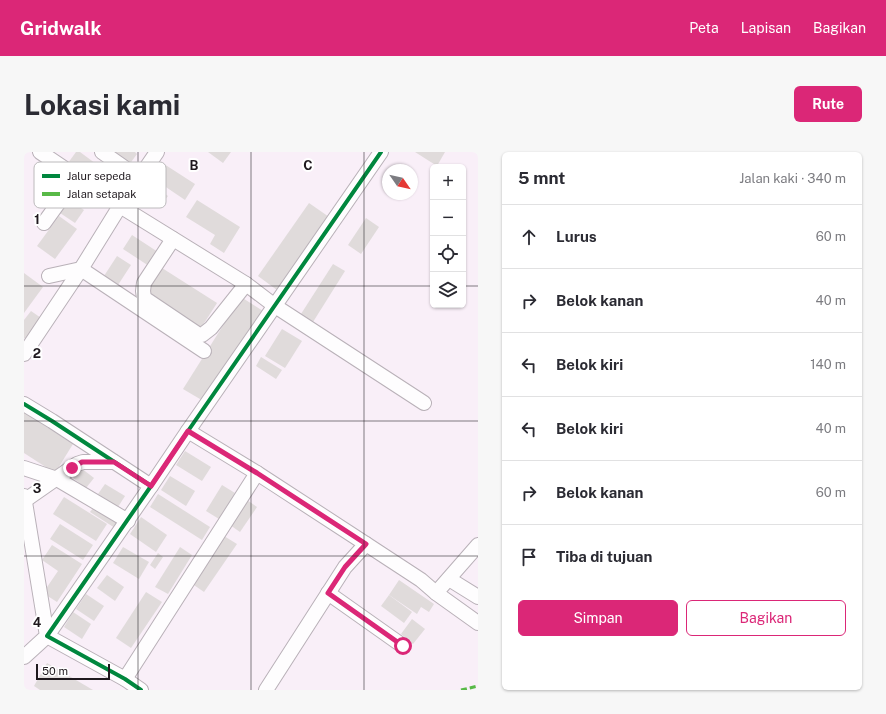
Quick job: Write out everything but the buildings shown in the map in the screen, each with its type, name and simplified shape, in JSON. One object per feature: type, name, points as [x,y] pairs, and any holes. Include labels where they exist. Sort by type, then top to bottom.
[{"type":"street","points":[[40,152],[55,162]]},
{"type":"street","points":[[102,152],[116,162]]},
{"type":"street","points":[[150,162],[157,152]]},
{"type":"street","points":[[24,657],[47,636],[128,521],[188,431],[276,306],[381,152]]},
{"type":"street","points":[[44,223],[55,208]]},
{"type":"street","points":[[24,354],[81,269],[119,208]]},
{"type":"street","points":[[123,208],[246,284],[276,306],[424,403]]},
{"type":"street","points":[[173,239],[144,283],[143,295],[144,298],[199,335],[202,335],[211,328],[246,284]]},
{"type":"street","points":[[49,276],[81,269],[204,351]]},
{"type":"street","points":[[24,404],[151,486]]},
{"type":"street","points":[[188,431],[257,473],[421,580],[436,593],[478,622]]},
{"type":"street","points":[[47,636],[24,500],[82,462],[114,462]]},
{"type":"street","points":[[24,468],[57,479],[128,521]]},
{"type":"street","points":[[47,636],[133,686],[257,473]]},
{"type":"street","points":[[266,690],[345,567],[366,544]]},
{"type":"street","points":[[436,593],[478,545]]},
{"type":"street","points":[[449,579],[478,597]]},
{"type":"street","points":[[328,593],[403,646]]},
{"type":"marked path","points":[[461,690],[478,686]]},
{"type":"cycle path","points":[[151,486],[381,152]]},
{"type":"cycle path","points":[[24,404],[151,486],[47,636],[125,679],[141,690]]},
{"type":"route","points":[[72,468],[82,462],[114,462],[151,486],[188,431],[257,473],[366,544],[345,567],[328,593],[403,646]]}]
